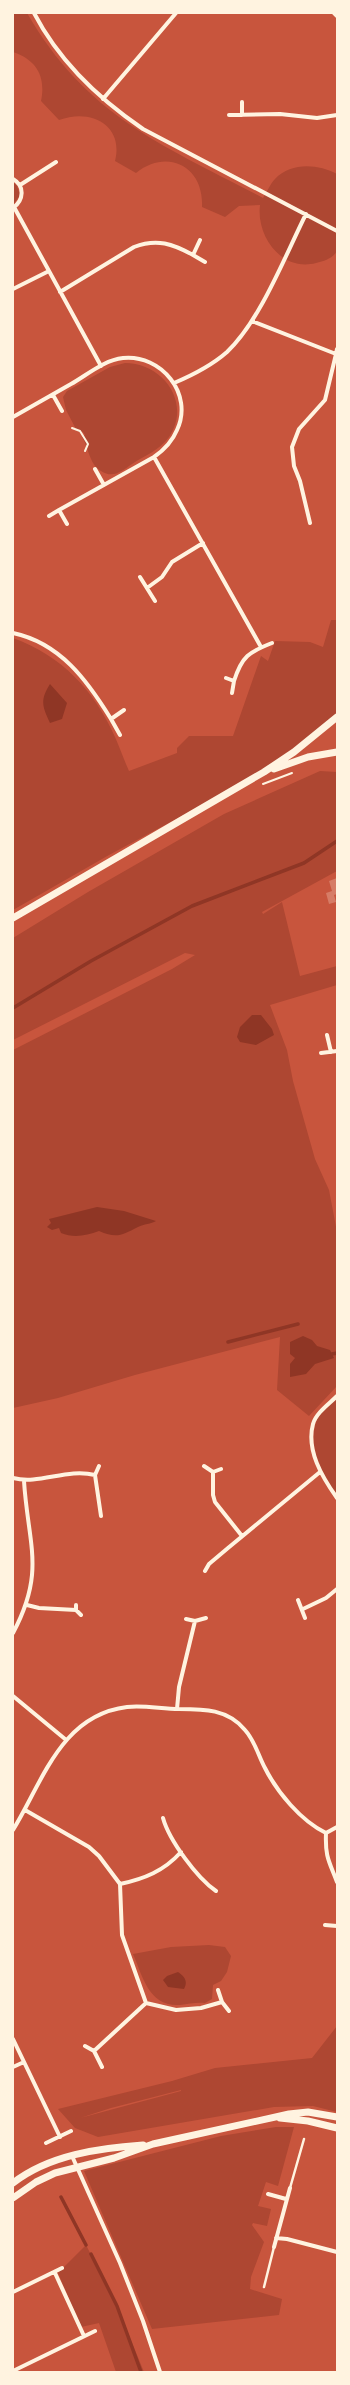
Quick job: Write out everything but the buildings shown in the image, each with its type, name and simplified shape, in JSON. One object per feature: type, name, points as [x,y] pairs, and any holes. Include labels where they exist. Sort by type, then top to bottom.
[{"type":"street","points":[[34,13],[45,32],[71,66],[103,99],[143,129],[337,231]]},
{"type":"street","points":[[103,99],[176,13]]},
{"type":"street","points":[[334,13],[337,16]]},
{"type":"street","points":[[242,102],[242,115]]},
{"type":"street","points":[[229,115],[280,114],[317,118],[337,115]]},
{"type":"street","points":[[20,185],[56,162]]},
{"type":"street","points":[[13,179],[20,185],[22,195],[13,208],[101,366]]},
{"type":"street","points":[[174,383],[194,375],[214,362],[237,341],[252,321],[306,214]]},
{"type":"street","points":[[193,255],[200,240]]},
{"type":"street","points":[[60,292],[134,247],[144,243],[171,244],[205,262]]},
{"type":"street","points":[[13,289],[48,272]]},
{"type":"street","points":[[252,321],[336,354]]},
{"type":"street","points":[[310,523],[300,481],[294,466],[292,447],[299,429],[324,400],[337,349]]},
{"type":"street","points":[[13,417],[101,366],[122,358],[141,359],[159,367],[174,383],[181,404],[180,421],[173,439],[154,458],[49,516]]},
{"type":"street","points":[[53,395],[62,411]]},
{"type":"street","points":[[154,458],[261,647]]},
{"type":"street","points":[[95,469],[104,485]]},
{"type":"street","points":[[59,510],[67,524]]},
{"type":"street","points":[[147,588],[162,577],[172,562],[203,543]]},
{"type":"street","points":[[140,577],[154,601]]},
{"type":"street","points":[[13,633],[54,652],[75,667],[91,687],[120,735]]},
{"type":"street","points":[[232,693],[234,681],[242,661],[261,647],[272,643]]},
{"type":"street","points":[[226,678],[234,681]]},
{"type":"street","points":[[110,719],[124,710]]},
{"type":"street","points":[[13,918],[264,772],[294,752],[337,717]]},
{"type":"street","points":[[264,772],[308,757],[337,752]]},
{"type":"street","points":[[327,1035],[330,1052]]},
{"type":"street","points":[[321,1053],[337,1051]]},
{"type":"street","points":[[337,1396],[320,1413],[313,1423],[314,1452],[320,1472],[337,1498]]},
{"type":"street","points":[[99,1466],[95,1475],[101,1516]]},
{"type":"street","points":[[204,1466],[213,1472]]},
{"type":"street","points":[[213,1472],[221,1469]]},
{"type":"street","points":[[13,1478],[24,1481],[76,1472],[95,1475]]},
{"type":"street","points":[[213,1472],[212,1488],[215,1502],[242,1536]]},
{"type":"street","points":[[205,1571],[209,1564],[320,1472]]},
{"type":"street","points":[[13,1633],[27,1605],[32,1581],[33,1558],[24,1481]]},
{"type":"street","points":[[303,1609],[326,1598],[337,1589]]},
{"type":"street","points":[[298,1600],[303,1609],[305,1618]]},
{"type":"street","points":[[27,1605],[39,1608],[76,1610]]},
{"type":"street","points":[[76,1605],[76,1610],[80,1615]]},
{"type":"street","points":[[186,1619],[195,1621],[206,1618]]},
{"type":"street","points":[[177,1709],[179,1687],[195,1621]]},
{"type":"street","points":[[13,1696],[65,1739]]},
{"type":"street","points":[[13,1830],[47,1767],[65,1739],[85,1722],[108,1711],[129,1707],[215,1710],[239,1723],[250,1736],[275,1784],[305,1819],[326,1833]]},
{"type":"street","points":[[25,1810],[89,1847],[103,1861],[120,1884],[122,1935],[146,2003]]},
{"type":"street","points":[[163,1818],[168,1832],[181,1852],[203,1880],[216,1891]]},
{"type":"street","points":[[326,1833],[337,1827]]},
{"type":"street","points":[[326,1833],[326,1856],[337,1882]]},
{"type":"street","points":[[120,1884],[147,1877],[168,1864],[181,1852]]},
{"type":"street","points":[[325,1925],[337,1924]]},
{"type":"street","points":[[218,1990],[222,2002],[229,2011]]},
{"type":"street","points":[[146,2003],[176,2010],[201,2008],[222,2002]]},
{"type":"street","points":[[94,2051],[146,2003]]},
{"type":"street","points":[[13,2039],[60,2137]]},
{"type":"street","points":[[85,2046],[94,2051],[102,2067]]},
{"type":"street","points":[[13,2067],[24,2062]]},
{"type":"street","points":[[13,2198],[36,2182],[55,2173],[114,2158],[153,2144],[271,2117],[308,2112],[337,2117]]},
{"type":"street","points":[[271,2117],[308,2121],[337,2128]]},
{"type":"street","points":[[46,2143],[71,2132]]},
{"type":"street","points":[[13,2183],[30,2171],[50,2162],[112,2147],[153,2144]]},
{"type":"street","points":[[72,2156],[76,2168],[120,2263],[143,2321],[160,2372]]},
{"type":"street","points":[[274,2247],[290,2188]]},
{"type":"street","points":[[268,2194],[286,2199]]},
{"type":"street","points":[[276,2238],[287,2238],[337,2252]]},
{"type":"street","points":[[13,2292],[55,2273],[62,2268]]},
{"type":"street","points":[[55,2273],[84,2336]]},
{"type":"street","points":[[13,2371],[95,2331]]},
{"type":"lane","points":[[290,2188],[304,2139]]},
{"type":"lane","points":[[264,2287],[274,2247]]},
{"type":"path","points":[[72,428],[80,431],[88,444],[85,451]]},
{"type":"shaded area","points":[[13,13],[27,13],[50,49],[75,78],[102,103],[130,125],[160,144],[263,198],[275,179],[281,173],[297,167],[305,166],[322,168],[337,174],[337,251],[328,259],[316,263],[304,264],[292,262],[282,257],[267,240],[262,229],[260,205],[239,206],[225,217],[202,207],[201,193],[197,181],[190,172],[181,165],[171,162],[160,162],[148,166],[136,173],[115,161],[115,138],[110,129],[102,122],[83,116],[59,120],[41,101],[42,84],[38,70],[28,60],[13,52]]},
{"type":"shaded area","points":[[13,182],[17,186],[20,195],[13,205]]},
{"type":"shaded area","points":[[125,363],[139,365],[162,377],[170,387],[175,399],[177,411],[175,424],[169,437],[161,446],[121,471],[110,474],[101,471],[94,464],[82,437],[85,435],[83,432],[77,431],[66,410],[63,397],[67,391],[110,367]]},
{"type":"shaded area","points":[[331,620],[337,620],[337,716],[264,772],[109,855],[13,910],[13,638],[31,645],[47,654],[74,677],[86,690],[107,720],[129,771],[177,753],[177,748],[189,736],[233,736],[261,656],[268,661],[275,641],[310,642],[323,647]]},
{"type":"shaded area","points":[[50,684],[67,703],[62,719],[50,723],[45,712],[43,699]]},
{"type":"shaded area","points":[[320,771],[337,772],[337,871],[262,912],[263,914],[282,902],[300,976],[337,966],[337,985],[270,1005],[287,1050],[293,1081],[315,1159],[329,1190],[337,1232],[337,1386],[309,1416],[277,1390],[280,1337],[135,1375],[58,1398],[13,1408],[13,1050],[172,969],[195,955],[185,953],[13,1040],[13,938],[88,892],[224,814]]},
{"type":"shaded area","points":[[252,1015],[261,1015],[272,1029],[274,1035],[256,1045],[240,1042],[237,1037],[240,1027]]},
{"type":"shaded area","points":[[97,1207],[124,1211],[156,1221],[119,1235],[110,1235],[99,1231],[84,1235],[70,1236],[61,1233],[59,1228],[52,1230],[47,1227],[51,1223],[49,1219]]},
{"type":"shaded area","points":[[303,1336],[312,1340],[317,1346],[330,1350],[334,1358],[315,1364],[306,1374],[290,1377],[290,1364],[295,1358],[290,1354],[290,1342]]},
{"type":"shaded area","points":[[337,1396],[337,1496],[325,1477],[316,1457],[314,1435],[315,1424],[321,1411]]},
{"type":"shaded area","points":[[209,1945],[225,1947],[231,1956],[227,1972],[221,1981],[213,1985],[212,1999],[205,2003],[180,2005],[169,2004],[161,2001],[154,1996],[144,1981],[133,1954],[171,1947]]},
{"type":"shaded area","points":[[178,1972],[185,1979],[186,1984],[184,1989],[168,1987],[163,1980],[167,1976]]},
{"type":"shaded area","points":[[337,2026],[337,2112],[313,2106],[274,2107],[98,2137],[75,2128],[58,2109],[172,2081],[215,2068],[312,2058]],"holes":[[[181,2091],[80,2118],[111,2108]]]},
{"type":"shaded area","points":[[276,2127],[294,2127],[278,2186],[266,2182],[258,2206],[271,2209],[267,2226],[253,2223],[252,2225],[264,2242],[251,2277],[250,2289],[282,2299],[279,2315],[152,2329],[84,2171],[221,2136]]},
{"type":"shaded area","points":[[86,2245],[117,2306],[144,2372],[116,2372],[99,2323],[81,2327],[58,2273]]},
{"type":"waterway","points":[[13,1008],[91,961],[192,906],[304,863],[337,841]]},
{"type":"waterway","points":[[228,1342],[298,1324]]},
{"type":"waterway","points":[[332,1354],[337,1353]]},
{"type":"waterway","points":[[61,2197],[86,2245]]},
{"type":"waterway","points":[[91,2254],[117,2306],[141,2372]]}]
